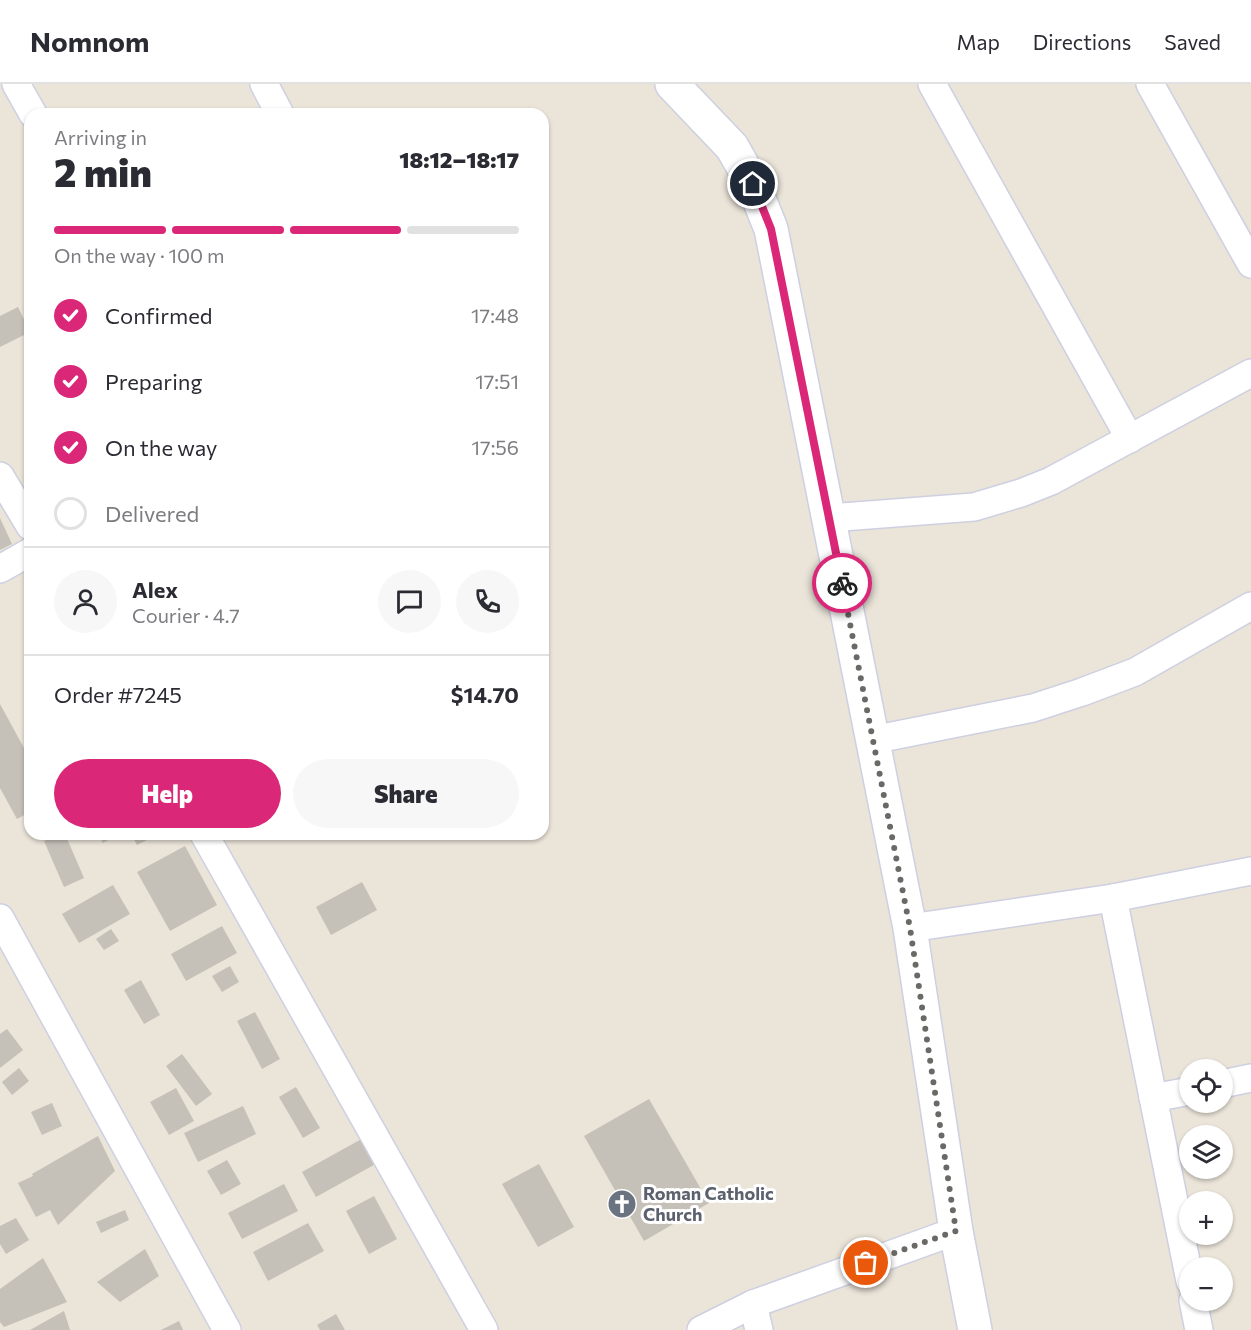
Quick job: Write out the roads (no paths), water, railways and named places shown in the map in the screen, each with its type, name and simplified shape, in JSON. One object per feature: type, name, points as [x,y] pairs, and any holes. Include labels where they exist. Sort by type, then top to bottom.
[{"type":"street","points":[[16,84],[30,108]]},
{"type":"street","points":[[264,84],[277,108]]},
{"type":"street","points":[[672,84],[732,147],[753,184],[771,229],[910,928],[956,1231],[975,1330]]},
{"type":"street","points":[[932,84],[1130,439]]},
{"type":"street","points":[[1150,84],[1251,264]]},
{"type":"street","points":[[829,518],[974,507],[1021,493],[1051,481],[1251,373]]},
{"type":"street","points":[[0,476],[24,516]]},
{"type":"street","points":[[0,569],[24,555]]},
{"type":"street","points":[[873,740],[1033,708],[1082,692],[1135,672],[1251,606]]},
{"type":"street","points":[[207,840],[484,1330]]},
{"type":"street","points":[[910,928],[1113,898],[1251,871]]},
{"type":"street","points":[[1113,898],[1185,1257]]},
{"type":"street","points":[[0,918],[227,1330]]},
{"type":"street","points":[[1233,1082],[1251,1078]]},
{"type":"street","points":[[1153,1098],[1179,1092]]},
{"type":"street","points":[[700,1330],[753,1304],[956,1231]]},
{"type":"street","points":[[753,1304],[759,1330]]},
{"type":"street","points":[[1195,1311],[1199,1330]]},
{"type":"place","name":"Roman Catholic Church","points":[[622,1204]]}]
